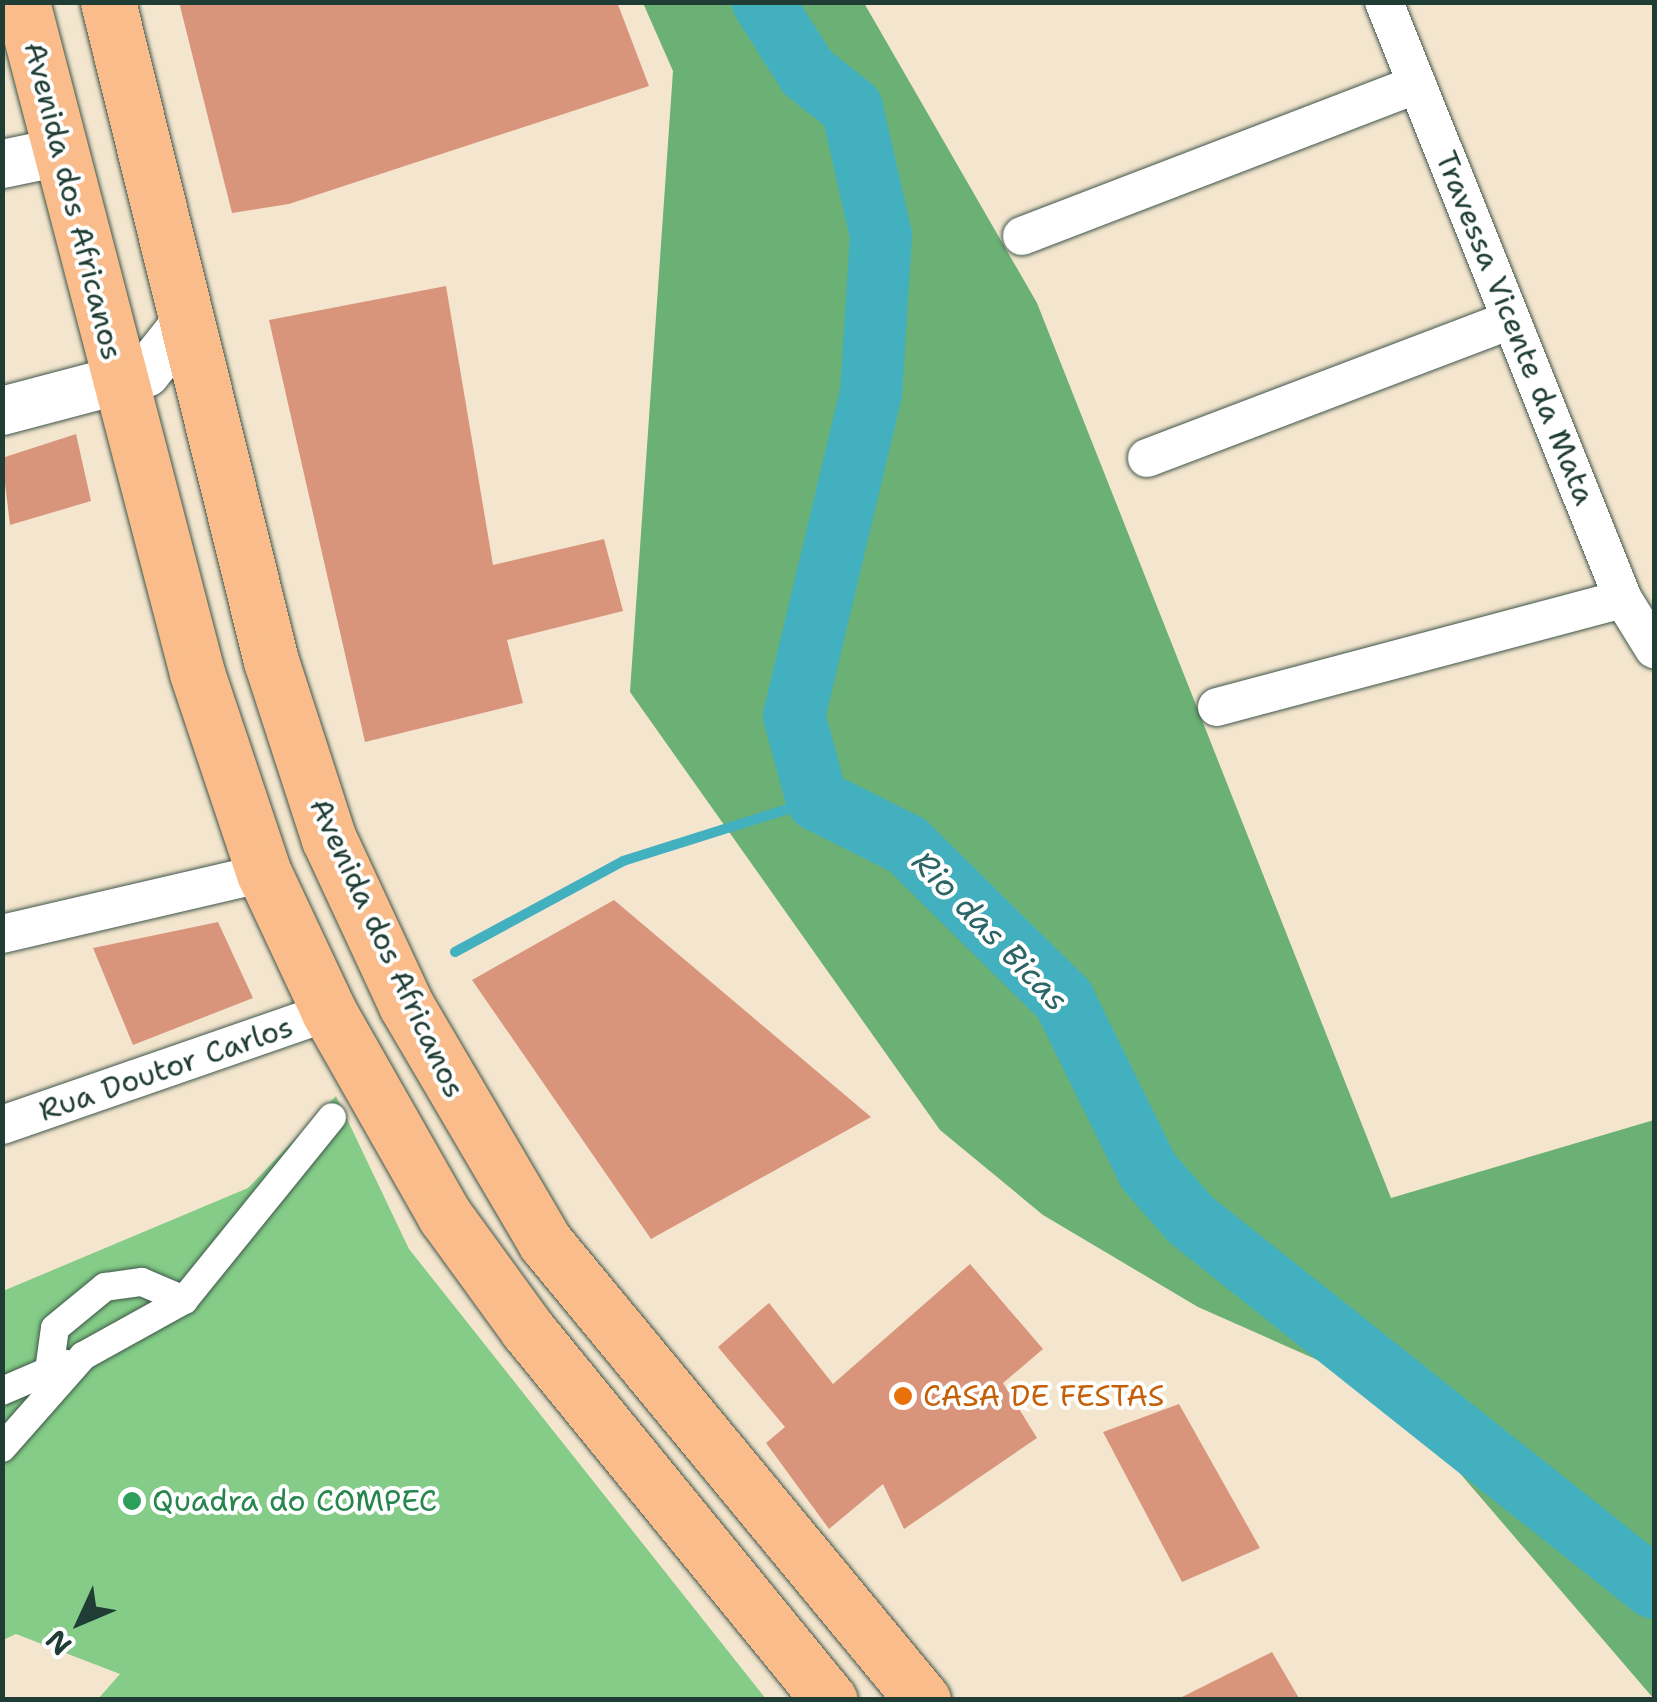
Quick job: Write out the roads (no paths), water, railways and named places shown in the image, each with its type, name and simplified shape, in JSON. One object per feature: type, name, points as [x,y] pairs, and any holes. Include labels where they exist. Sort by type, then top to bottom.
[{"type":"main road","name":"Avenida dos Africanos","points":[[22,2],[198,673],[264,873],[329,1012],[445,1216],[527,1329],[830,1700]]},
{"type":"main road","name":"Avenida dos Africanos","points":[[108,2],[184,324],[271,661],[329,840],[471,1128],[544,1242],[923,1700]]},
{"type":"street","name":"Travessa Vicente da Mata","points":[[1384,2],[1623,600],[1654,649]]},
{"type":"street","points":[[1022,236],[1417,84]]},
{"type":"street","points":[[2,164],[60,152]]},
{"type":"street","points":[[1148,458],[1511,320]]},
{"type":"street","points":[[2,411],[146,374],[184,324]]},
{"type":"street","points":[[1216,707],[1623,600]]},
{"type":"street","points":[[2,934],[264,873]]},
{"type":"street","name":"Rua Doutor Carlos","points":[[3,1121],[329,1012]]},
{"type":"street","points":[[2,1391],[83,1356],[184,1300],[332,1117]]},
{"type":"street","points":[[48,1371],[55,1328],[106,1287],[142,1282],[184,1300]]},
{"type":"street","points":[[2,1448],[83,1356]]},
{"type":"waterway","name":"Rio das Bicas","points":[[763,2],[807,72],[852,108],[881,236],[871,393],[794,716],[817,800],[907,845],[1064,1000],[1148,1171],[1191,1220],[1654,1588]]},
{"type":"waterway","points":[[455,952],[623,861],[817,800]]},
{"type":"place","name":"CASA DE FESTAS","points":[[903,1396]]},
{"type":"place","name":"Quadra do COMPEC","points":[[132,1501]]}]
